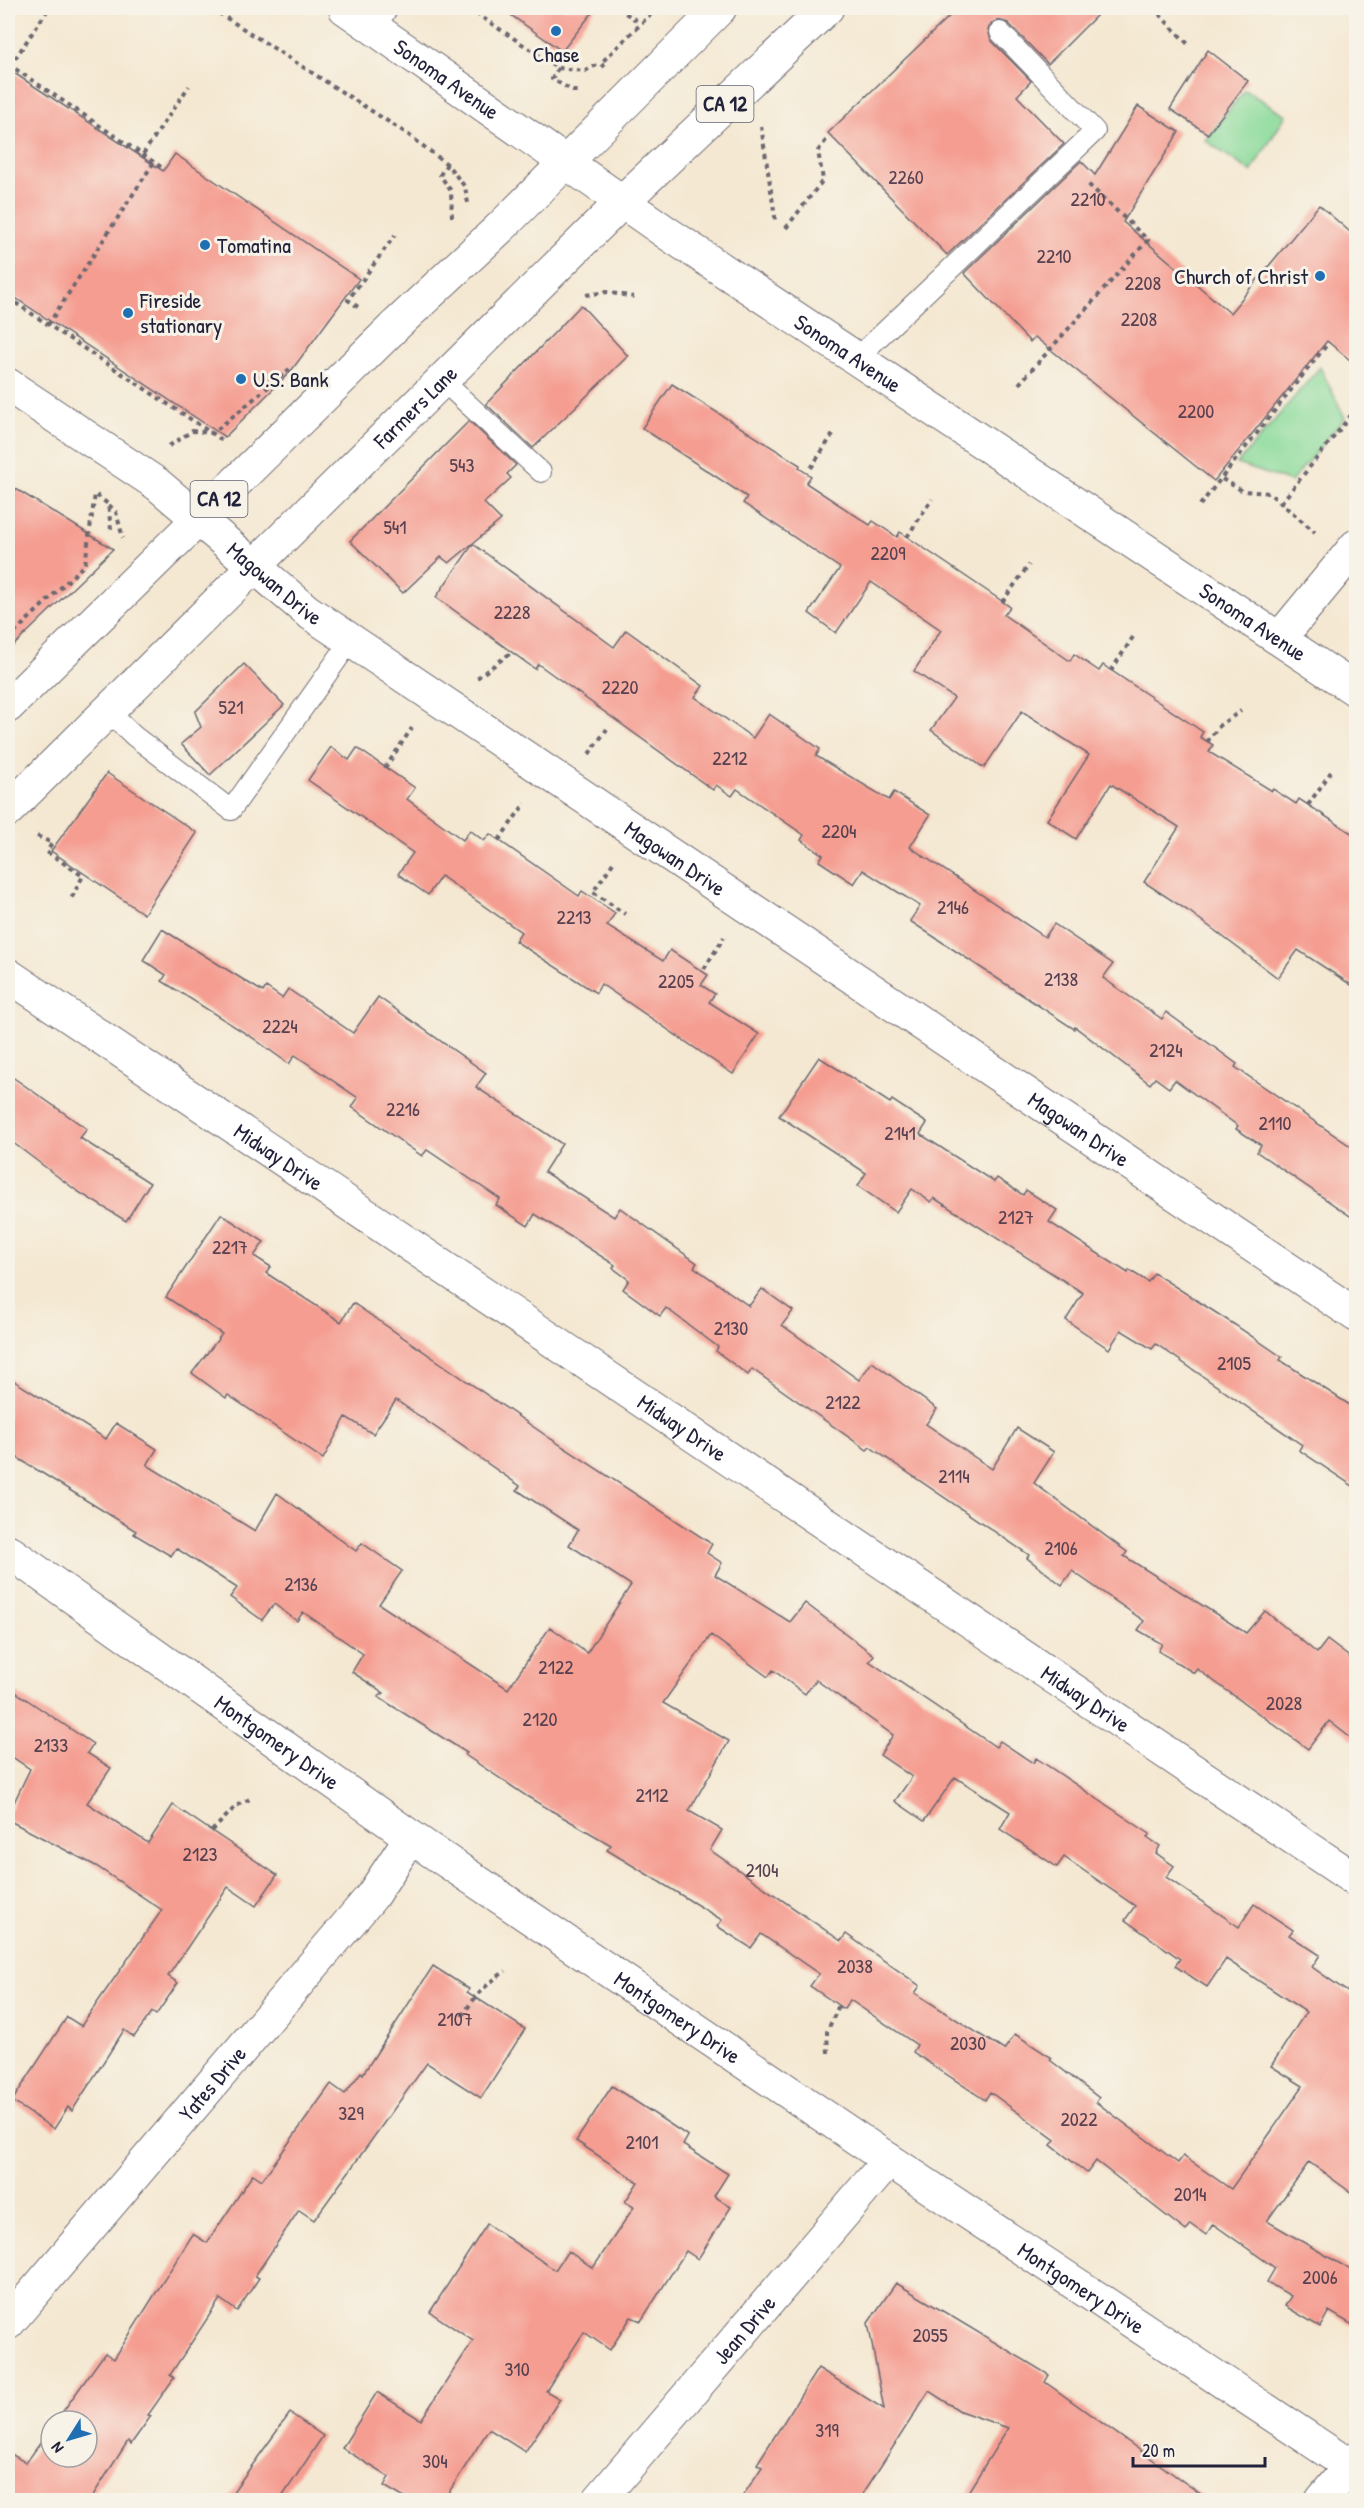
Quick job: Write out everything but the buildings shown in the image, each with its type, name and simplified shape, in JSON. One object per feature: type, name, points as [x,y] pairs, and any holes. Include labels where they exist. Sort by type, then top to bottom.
[{"type":"street","name":"Sonoma Avenue","points":[[345,8],[382,17],[567,161],[623,201],[856,359],[1356,690]]},
{"type":"street","name":"CA 12","points":[[8,706],[567,161],[720,8]]},
{"type":"street","name":"Farmers Lane","points":[[18,821],[109,712],[623,201],[827,8]]},
{"type":"street","name":"Magowan Drive","points":[[8,385],[157,484],[285,595],[1356,1315]]},
{"type":"street","points":[[1280,638],[1356,546]]},
{"type":"street","name":"Midway Drive","points":[[8,975],[1356,1880]]},
{"type":"street","name":"Montgomery Drive","points":[[8,1554],[411,1837],[890,2160],[1354,2465]]},
{"type":"street","name":"Yates Drive","points":[[8,2323],[372,1896],[411,1837]]},
{"type":"street","name":"Jean Drive","points":[[599,2500],[890,2160]]},
{"type":"street","points":[[1322,2500],[1354,2465]]},
{"type":"lane","points":[[856,359],[1095,131],[1000,32]]},
{"type":"lane","points":[[442,380],[541,472]]},
{"type":"lane","points":[[109,712],[134,736],[231,810],[351,640]]},
{"type":"path","points":[[49,8],[9,65],[161,167]]},
{"type":"path","points":[[211,8],[406,133],[447,164],[465,187],[468,204]]},
{"type":"path","points":[[468,8],[558,68],[585,70],[601,63]]},
{"type":"path","points":[[618,8],[640,24]]},
{"type":"path","points":[[1153,8],[1188,44]]},
{"type":"path","points":[[558,68],[552,79],[573,91]]},
{"type":"path","points":[[142,154],[189,86]]},
{"type":"path","points":[[761,126],[776,223]]},
{"type":"path","points":[[786,228],[823,180],[818,151],[827,139]]},
{"type":"path","points":[[48,325],[154,162]]},
{"type":"path","points":[[447,164],[440,175],[451,191],[452,222],[460,213]]},
{"type":"path","points":[[1019,384],[1148,240],[1084,180]]},
{"type":"path","points":[[353,316],[362,309],[348,300],[395,235]]},
{"type":"path","points":[[583,296],[606,292],[634,297]]},
{"type":"path","points":[[8,298],[213,433]]},
{"type":"path","points":[[1200,505],[1329,342]]},
{"type":"path","points":[[164,450],[192,431],[213,433],[300,360]]},
{"type":"path","points":[[1281,503],[1356,409]]},
{"type":"path","points":[[811,468],[835,431]]},
{"type":"path","points":[[1222,479],[1243,491],[1269,493],[1321,537]]},
{"type":"path","points":[[8,639],[85,564],[95,494],[108,504],[116,512],[120,522],[111,529],[108,504]]},
{"type":"path","points":[[907,537],[932,499]]},
{"type":"path","points":[[1002,602],[1029,565]]},
{"type":"path","points":[[1111,671],[1133,637]]},
{"type":"path","points":[[472,682],[512,652]]},
{"type":"path","points":[[1208,742],[1220,724],[1241,711]]},
{"type":"path","points":[[385,768],[412,727]]},
{"type":"path","points":[[586,759],[607,729]]},
{"type":"path","points":[[1308,805],[1330,772]]},
{"type":"path","points":[[499,840],[525,802]]},
{"type":"path","points":[[18,821],[52,843],[47,852],[83,876],[71,898]]},
{"type":"path","points":[[613,862],[593,892],[625,914]]},
{"type":"path","points":[[704,969],[725,937]]},
{"type":"path","points":[[212,1831],[236,1806],[250,1799]]},
{"type":"path","points":[[462,2016],[481,1989],[506,1971]]},
{"type":"path","points":[[828,2053],[827,2032],[839,2005]]},
{"type":"green space","points":[[1245,90],[1286,115],[1251,172],[1205,140]]},
{"type":"green space","points":[[1320,367],[1345,418],[1291,482],[1237,464]]},
{"type":"place","name":"Chase","points":[[556,31]]},
{"type":"place","name":"Tomatina","points":[[205,245]]},
{"type":"place","name":"Church of Christ","points":[[1320,276]]},
{"type":"place","name":"Fireside stationary","points":[[128,313]]},
{"type":"place","name":"U.S. Bank","points":[[241,379]]}]
